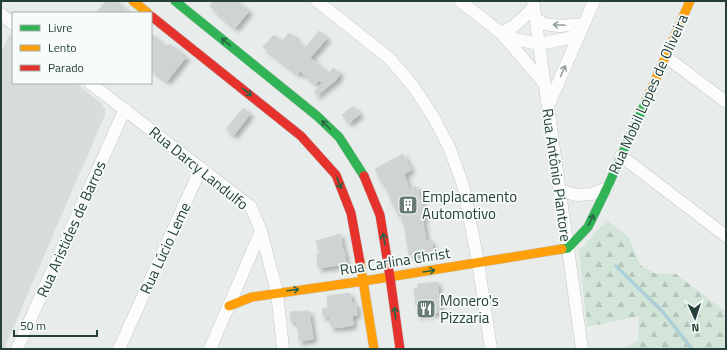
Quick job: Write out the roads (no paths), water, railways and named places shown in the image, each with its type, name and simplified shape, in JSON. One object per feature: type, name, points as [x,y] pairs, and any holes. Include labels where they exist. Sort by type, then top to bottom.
[{"type":"main road","points":[[133,1],[147,12]]},
{"type":"main road","points":[[175,1],[317,116],[338,137],[364,176],[380,214],[400,349]]},
{"type":"main road","name":"Rua Mobil Lopes de Oliveira","points":[[568,248],[588,227],[607,188],[690,1]]},
{"type":"main road","points":[[152,17],[301,136],[336,175],[351,213],[364,281],[374,349]]},
{"type":"main road","name":"Rua Carlina Christ","points":[[229,306],[252,297],[277,292],[364,281],[568,248]]},
{"type":"street","points":[[317,1],[389,58],[413,86],[434,118],[450,149],[463,185],[478,262],[491,349]]},
{"type":"street","points":[[460,1],[501,33],[544,84]]},
{"type":"street","points":[[548,106],[594,1]]},
{"type":"street","points":[[501,33],[514,26],[534,8],[544,24],[559,26],[584,24]]},
{"type":"street","name":"Rua Antônio Piantore","points":[[534,8],[582,349]]},
{"type":"street","points":[[1,14],[12,23]]},
{"type":"street","points":[[501,33],[519,40],[539,44],[578,36]]},
{"type":"street","points":[[665,56],[726,102]]},
{"type":"street","name":"Rua Darcy Landulfo","points":[[91,84],[251,207],[261,231],[277,292],[283,349]]},
{"type":"street","name":"Rua Aristides de Barros","points":[[17,349],[124,110]]},
{"type":"street","points":[[621,156],[726,236]]},
{"type":"street","name":"Rua Lúcio Leme","points":[[119,349],[201,168]]},
{"type":"street","name":"Rua Mobil Lopes de Oliveira","points":[[560,190],[576,195],[592,194],[607,188]]},
{"type":"street","points":[[210,349],[261,231]]},
{"type":"waterway","points":[[616,266],[663,312],[692,349]]},
{"type":"place","name":"Emplacamento Automotivo","points":[[408,205]]},
{"type":"place","name":"Monero's Pizzaria","points":[[426,309]]}]
